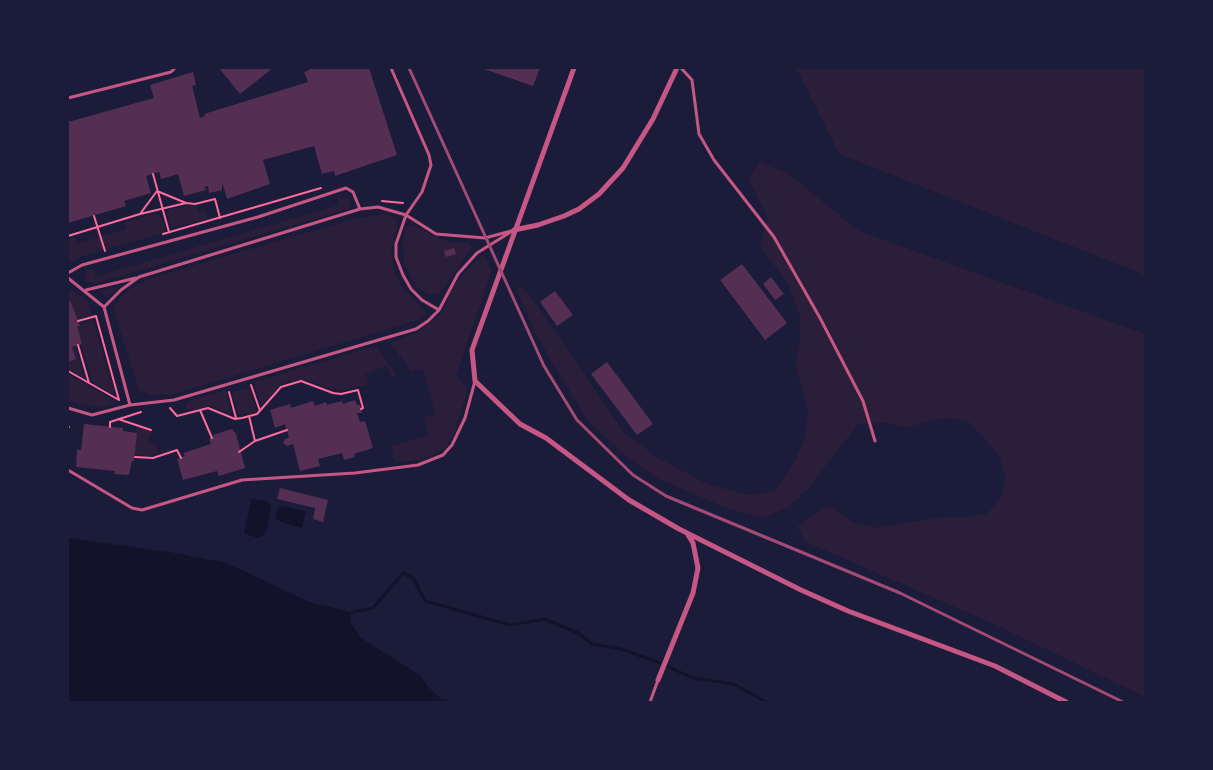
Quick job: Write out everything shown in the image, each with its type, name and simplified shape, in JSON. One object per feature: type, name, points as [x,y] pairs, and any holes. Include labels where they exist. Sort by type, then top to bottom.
[{"type":"street","points":[[574,68],[472,350],[475,380],[520,424],[546,438],[628,500],[687,534],[801,590],[995,666],[1066,702]]},
{"type":"street","points":[[514,230],[538,225],[564,216],[579,209],[599,194],[623,168],[653,118],[677,68]]},
{"type":"street","points":[[658,680],[693,592],[698,568],[693,543],[687,534]]},
{"type":"lane","points":[[68,98],[162,75],[171,72],[175,68]]},
{"type":"lane","points":[[391,68],[429,155],[431,165],[422,192],[406,214],[396,244],[396,256],[411,289],[422,300],[439,310]]},
{"type":"lane","points":[[681,68],[692,80],[699,134],[714,160],[774,238],[863,401],[875,441]]},
{"type":"lane","points":[[68,273],[82,265],[223,226],[346,188],[353,192],[360,209]]},
{"type":"lane","points":[[86,290],[139,277],[360,209],[378,207],[406,214],[436,234],[485,238],[514,230]]},
{"type":"lane","points":[[68,408],[92,415],[130,405],[174,400],[220,388],[416,328],[428,321],[439,310],[458,274],[477,253],[514,230]]},
{"type":"lane","points":[[104,307],[121,290],[139,277]]},
{"type":"lane","points":[[68,278],[86,290],[104,307],[130,405]]},
{"type":"lane","points":[[68,470],[132,508],[142,510],[242,480],[337,475],[418,465],[443,455],[452,445],[465,418],[475,380]]},
{"type":"lane","points":[[650,702],[658,680]]},
{"type":"path","points":[[153,174],[171,240]]},
{"type":"path","points":[[157,191],[186,203],[195,204],[215,199],[223,226]]},
{"type":"path","points":[[140,214],[157,191]]},
{"type":"path","points":[[68,236],[140,214],[186,203]]},
{"type":"path","points":[[94,216],[105,251],[99,253]]},
{"type":"path","points":[[68,371],[119,400],[96,316],[78,321]]},
{"type":"path","points":[[78,345],[89,383]]},
{"type":"path","points":[[166,408],[172,409],[176,416],[200,410],[216,409],[236,418],[249,416],[260,411],[281,387],[300,381],[333,393],[341,394],[358,390],[363,408],[361,408]]},
{"type":"path","points":[[243,387],[251,385],[260,411]]},
{"type":"path","points":[[236,390],[228,392],[236,418]]},
{"type":"path","points":[[200,410],[212,438]]},
{"type":"path","points":[[110,427],[110,422],[144,411]]},
{"type":"path","points":[[249,416],[255,441]]},
{"type":"path","points":[[118,419],[152,430]]},
{"type":"path","points":[[239,452],[255,441],[287,430]]},
{"type":"path","points":[[135,457],[153,458],[177,450],[180,458]]},
{"type":"shaded area","points":[[796,68],[1145,68],[1145,275],[839,154]]},
{"type":"shaded area","points":[[760,163],[786,172],[859,231],[1145,334],[1145,697],[996,625],[806,542],[797,527],[816,513],[830,506],[853,522],[878,528],[942,517],[969,517],[988,513],[1002,496],[1005,476],[999,455],[969,422],[951,418],[934,420],[905,428],[888,423],[858,424],[808,489],[787,508],[762,518],[726,508],[655,477],[624,455],[588,420],[535,332],[516,291],[519,285],[527,291],[624,432],[658,458],[707,484],[749,495],[774,491],[791,468],[804,442],[808,412],[795,363],[800,339],[800,316],[788,283],[760,248],[767,217],[748,178]]},
{"type":"shaded area","points":[[337,197],[349,199],[351,208],[97,283],[86,281],[85,279],[90,269],[96,270],[94,277],[339,205]]},
{"type":"shaded area","points":[[197,205],[199,212],[206,211],[208,219],[171,228],[167,214],[169,209]]},
{"type":"shaded area","points":[[153,214],[161,216],[165,227],[164,233],[86,255],[68,263],[68,239],[75,237],[78,243],[100,237],[126,229],[124,223]]},
{"type":"shaded area","points":[[383,214],[395,218],[397,225],[391,252],[395,272],[401,285],[427,314],[418,320],[174,394],[149,395],[139,390],[113,308],[120,297],[128,290],[150,278],[357,218]]},
{"type":"shaded area","points":[[410,224],[449,242],[468,243],[472,248],[440,293],[429,295],[416,286],[404,264],[403,241],[406,227]]},
{"type":"shaded area","points":[[483,254],[492,270],[456,376],[468,389],[454,434],[445,448],[435,454],[419,460],[397,463],[393,458],[392,446],[429,435],[424,418],[435,413],[423,369],[411,371],[390,343],[414,334],[442,313],[451,289]]},
{"type":"shaded area","points":[[119,286],[108,298],[100,293],[103,290]]},
{"type":"shaded area","points":[[68,288],[87,300],[92,315],[78,319],[75,317],[70,300],[68,299]]},
{"type":"shaded area","points":[[93,320],[115,395],[92,382],[77,326]]},
{"type":"shaded area","points":[[75,346],[85,379],[68,369],[68,362],[76,359],[72,347]]},
{"type":"shaded area","points":[[376,346],[396,376],[391,376],[387,366],[365,374],[368,382],[365,385],[340,391],[305,380],[293,380],[280,385],[262,406],[253,382]]},
{"type":"shaded area","points":[[68,374],[117,402],[100,408],[68,401]]},
{"type":"shaded area","points":[[247,388],[251,391],[257,412],[239,415],[232,395],[233,392]]},
{"type":"shaded area","points":[[226,390],[232,415],[210,406],[187,411],[186,404],[190,400]]},
{"type":"shaded area","points":[[136,426],[152,431],[149,437],[150,442],[156,444],[158,452],[171,448],[172,450],[151,456],[135,455]]},
{"type":"shaded area","points":[[251,499],[267,501],[271,508],[266,533],[259,538],[244,534]]},
{"type":"shaded area","points":[[283,506],[306,511],[302,528],[281,522],[275,518],[278,508]]},
{"type":"shaded area","points":[[68,538],[169,552],[227,563],[309,602],[350,612],[351,623],[361,638],[421,676],[429,688],[442,699],[459,702],[68,702]]},
{"type":"building","points":[[219,68],[273,68],[240,94]]},
{"type":"building","points":[[308,68],[369,68],[397,155],[335,176],[334,171],[322,174],[314,146],[263,160],[270,184],[227,199],[222,182],[222,190],[209,193],[208,186],[204,187],[206,190],[184,196],[178,174],[161,179],[159,172],[146,176],[151,193],[124,201],[126,206],[68,223],[68,122],[154,98],[150,85],[193,72],[196,85],[192,86],[200,118],[205,116],[204,114],[308,82],[304,72],[309,70]]},
{"type":"building","points":[[485,68],[540,68],[533,86]]},
{"type":"building","points":[[454,248],[456,254],[446,257],[444,251]]},
{"type":"building","points":[[742,264],[787,323],[765,340],[720,280]]},
{"type":"building","points":[[771,277],[784,294],[775,300],[763,284]]},
{"type":"building","points":[[555,291],[573,315],[557,326],[540,302]]},
{"type":"building","points":[[70,300],[80,326],[77,326],[82,344],[72,347],[76,359],[68,362],[68,301]]},
{"type":"building","points":[[607,362],[653,424],[637,435],[591,374]]},
{"type":"building","points":[[355,400],[357,405],[360,405],[362,413],[357,413],[360,422],[365,421],[373,448],[354,454],[355,457],[344,460],[342,453],[318,459],[320,466],[300,471],[293,444],[287,446],[283,443],[285,439],[289,438],[285,424],[275,428],[270,410],[290,404],[291,408],[313,401],[315,406],[326,402],[327,405],[342,401],[343,404]]},
{"type":"building","points":[[84,424],[123,428],[123,431],[137,433],[134,461],[132,461],[129,475],[114,474],[115,471],[76,467],[77,450],[81,450]]},
{"type":"building","points":[[232,429],[236,434],[245,468],[219,476],[217,471],[183,480],[177,459],[185,456],[183,453],[211,444],[209,439],[214,437],[213,435]]},
{"type":"building","points":[[280,488],[328,500],[323,522],[313,519],[315,508],[277,499]]},
{"type":"waterway","points":[[349,613],[373,608],[403,573],[413,578],[425,601],[510,625],[545,619],[578,633],[592,644],[621,649],[658,662],[693,678],[734,684],[766,702]]},
{"type":"railway","points":[[409,68],[544,366],[577,420],[633,475],[666,496],[900,593],[1123,702]]}]
